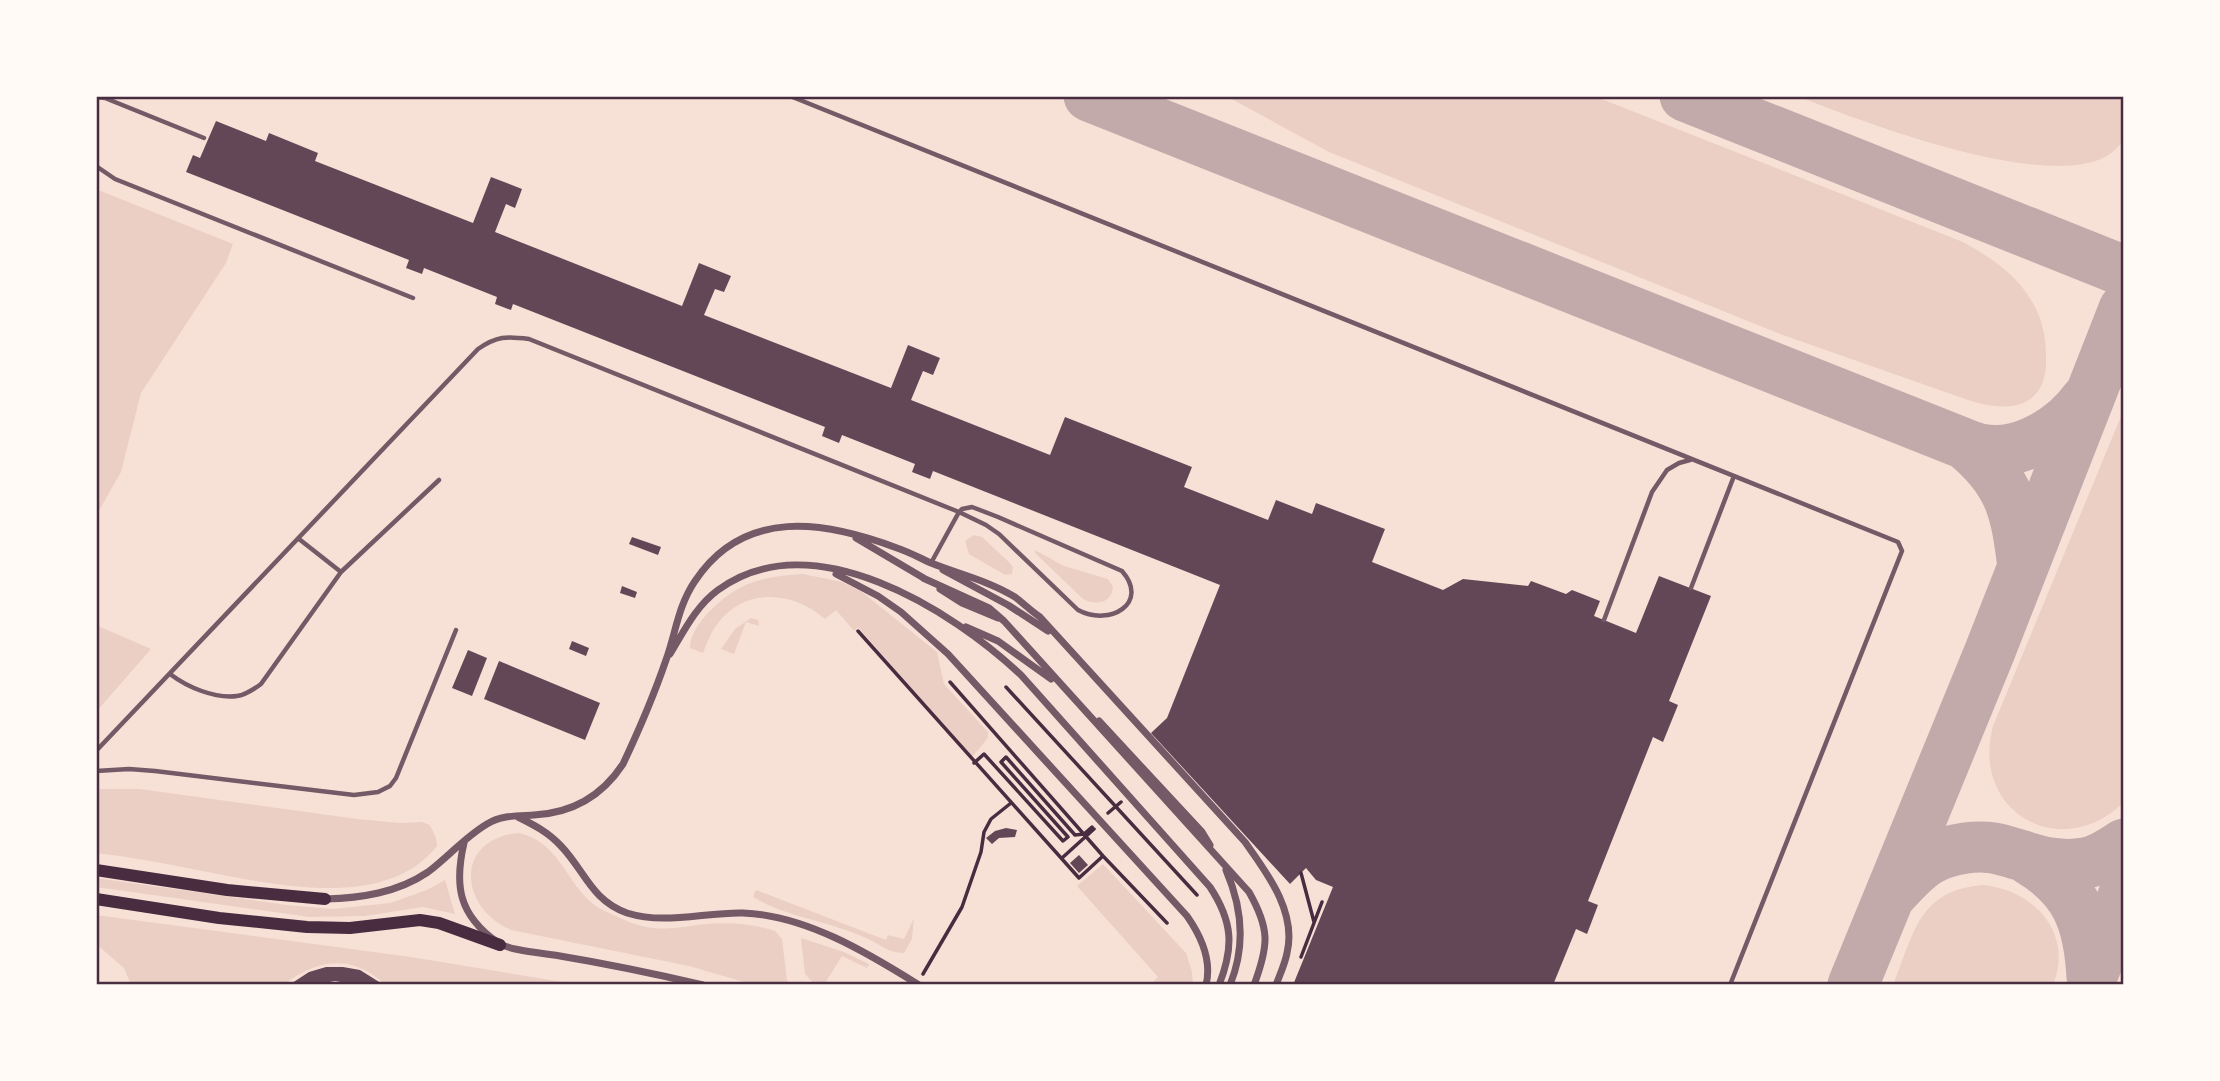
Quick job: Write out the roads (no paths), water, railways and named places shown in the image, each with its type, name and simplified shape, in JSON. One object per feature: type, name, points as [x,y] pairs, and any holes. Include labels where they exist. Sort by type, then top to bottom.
[{"type":"main road","points":[[96,870],[227,890],[325,899]]},
{"type":"main road","points":[[96,899],[219,918],[307,927],[350,929],[420,920],[439,923],[500,945]]},
{"type":"street","points":[[325,899],[351,898],[403,886],[429,871],[486,824],[514,815],[553,813],[568,809],[596,794],[623,764],[667,657],[683,603],[695,580],[726,548],[754,532],[774,527],[813,526],[832,528],[896,547],[930,562],[1008,605],[1063,641],[1245,842],[1270,877],[1282,904],[1289,937],[1287,953],[1276,985]]},
{"type":"street","points":[[850,534],[962,603],[1004,621],[1248,892],[1265,928],[1266,949],[1254,985]]},
{"type":"street","points":[[667,657],[698,609],[718,590],[756,572],[782,566],[822,568],[858,575],[888,586],[949,619],[998,641],[1047,676],[1098,719],[1202,832],[1226,870],[1236,893],[1241,947],[1237,969],[1230,985]]},
{"type":"street","points":[[822,568],[878,596],[901,612],[948,654],[1187,916],[1196,929],[1204,950],[1208,966],[1206,985]]},
{"type":"street","points":[[949,619],[999,654],[1021,675],[1210,887],[1223,906],[1230,943],[1228,961],[1219,985]]},
{"type":"street","points":[[514,815],[545,830],[564,848],[592,889],[625,912],[645,917],[677,918],[746,913],[785,920],[842,943],[918,984]]},
{"type":"street","points":[[464,842],[458,876],[461,895],[468,913],[500,945],[630,968],[703,985]]},
{"type":"lane","points":[[790,96],[1691,460],[1894,538],[1902,551],[1730,985]]},
{"type":"lane","points":[[96,97],[105,97],[204,138]]},
{"type":"lane","points":[[96,166],[115,179],[413,298]]},
{"type":"lane","points":[[96,751],[478,349],[494,339],[509,336],[529,339],[959,512],[993,529],[1078,610],[1089,615],[1114,615],[1123,610],[1131,596],[1128,578],[1122,571],[972,508],[959,512],[930,562]]},
{"type":"lane","points":[[1604,620],[1652,492],[1667,470],[1691,460]]},
{"type":"lane","points":[[1691,588],[1734,476]]},
{"type":"lane","points":[[170,674],[195,690],[236,696],[261,684],[341,572],[439,480]]},
{"type":"lane","points":[[299,539],[341,572]]},
{"type":"lane","points":[[96,771],[155,771],[354,795],[378,792],[390,786],[404,763],[456,630]]}]
